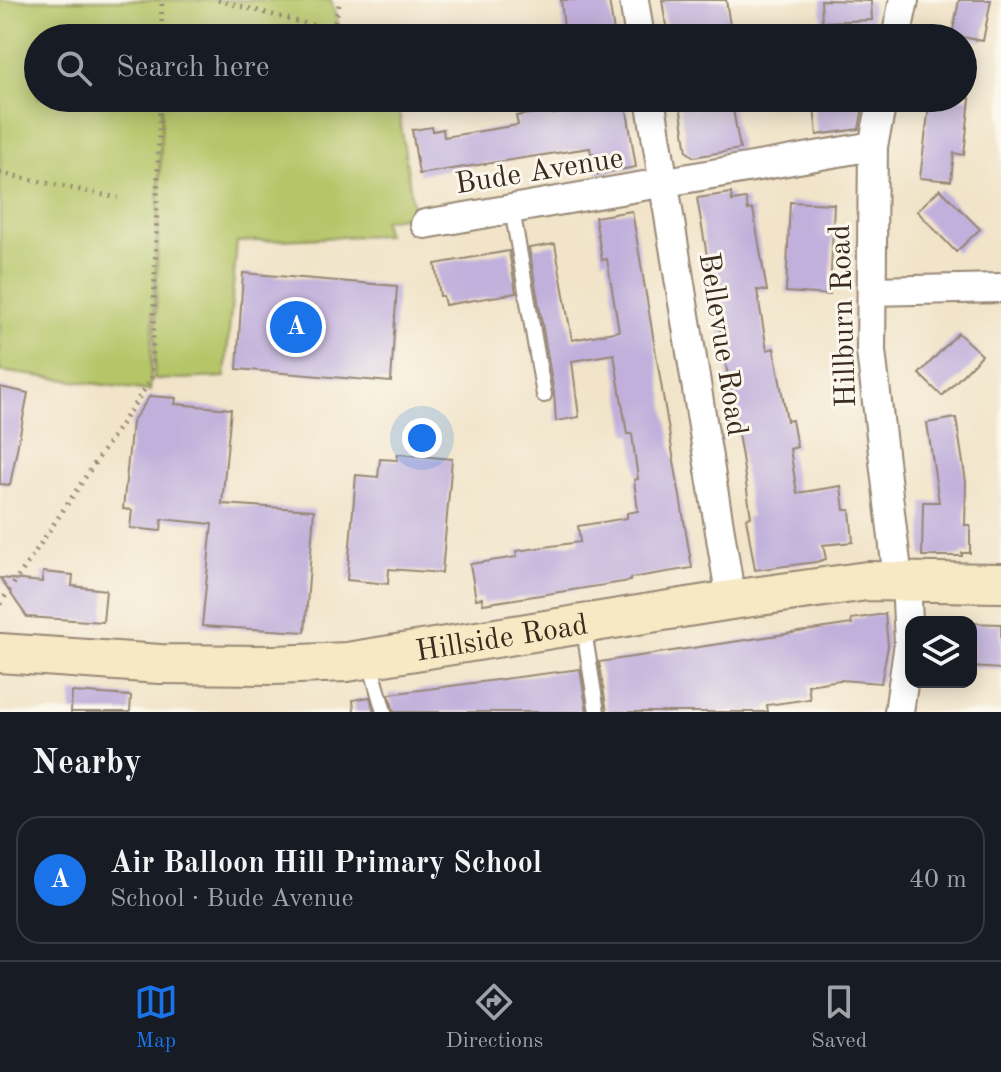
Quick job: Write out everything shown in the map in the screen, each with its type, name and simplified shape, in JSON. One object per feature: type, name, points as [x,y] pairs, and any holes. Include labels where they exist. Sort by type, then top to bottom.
[{"type":"street","points":[[634,0],[638,24]]},
{"type":"street","points":[[899,24],[904,0]]},
{"type":"street","name":"Bellevue Road","points":[[652,112],[731,600]]},
{"type":"street","name":"Hillburn Road","points":[[880,112],[873,146],[871,351],[909,643],[899,712]]},
{"type":"street","name":"Bude Avenue","points":[[425,224],[873,146]]},
{"type":"street","points":[[872,291],[1001,288]]},
{"type":"street","name":"Hillside Road","points":[[0,653],[160,664],[347,662],[867,581],[1001,583]]},
{"type":"lane","points":[[512,209],[544,395]]},
{"type":"lane","points":[[583,624],[597,712]]},
{"type":"lane","points":[[369,658],[384,712]]},
{"type":"path","points":[[161,24],[162,0]]},
{"type":"path","points":[[218,0],[307,24]]},
{"type":"path","points":[[335,24],[340,0]]},
{"type":"path","points":[[0,604],[152,378],[160,112]]},
{"type":"path","points":[[0,173],[118,198]]},
{"type":"green space","points":[[0,0],[331,0],[339,24],[24,24],[24,112],[162,112],[150,391],[0,371]]},
{"type":"green space","points":[[162,112],[399,112],[414,215],[383,220],[386,235],[237,242],[225,377],[154,380]]},
{"type":"building","points":[[561,0],[609,0],[613,24],[564,24]]},
{"type":"building","points":[[662,0],[726,0],[730,24],[666,24]]},
{"type":"building","points":[[821,0],[871,1],[872,20],[822,22]]},
{"type":"building","points":[[959,0],[991,0],[983,41],[977,40],[977,24],[954,24]]},
{"type":"building","points":[[540,112],[627,112],[636,167],[597,174],[594,153],[591,154],[590,148],[419,174],[412,130],[443,129],[444,137],[518,125],[516,116]]},
{"type":"building","points":[[681,112],[733,112],[740,149],[694,157],[687,152]]},
{"type":"building","points":[[815,112],[862,112],[859,129],[817,135]]},
{"type":"building","points":[[928,112],[969,112],[964,155],[954,153],[951,181],[920,178]]},
{"type":"building","points":[[940,189],[980,229],[956,252],[917,211]]},
{"type":"building","points":[[731,193],[732,201],[746,199],[748,210],[753,209],[767,291],[757,290],[767,350],[774,348],[787,421],[792,420],[797,447],[790,449],[797,493],[841,486],[844,510],[850,510],[853,542],[823,545],[826,559],[816,562],[755,570],[746,518],[751,517],[742,457],[697,198]]},
{"type":"building","points":[[790,202],[834,204],[830,295],[786,292]]},
{"type":"building","points":[[632,211],[692,568],[483,604],[482,598],[476,599],[470,564],[517,557],[516,551],[580,542],[578,526],[627,518],[627,513],[638,511],[634,480],[638,479],[632,434],[627,434],[614,354],[572,361],[579,417],[556,421],[529,248],[555,244],[572,340],[619,331],[607,259],[602,260],[595,217]]},
{"type":"building","points":[[509,251],[516,293],[445,305],[443,296],[440,296],[435,264]]},
{"type":"building","points":[[243,273],[397,286],[391,382],[237,369]]},
{"type":"building","points":[[958,333],[982,355],[942,396],[919,374]]},
{"type":"building","points":[[0,387],[28,393],[10,485],[0,484]]},
{"type":"building","points":[[150,396],[176,398],[175,404],[231,409],[222,504],[314,510],[305,632],[202,626],[212,524],[162,519],[161,531],[130,528],[132,510],[123,509],[132,422]]},
{"type":"building","points":[[956,418],[966,482],[965,525],[970,525],[970,553],[962,553],[962,556],[922,556],[923,502],[939,502],[927,423]]},
{"type":"building","points":[[398,454],[452,459],[442,573],[389,569],[388,584],[347,580],[356,475],[378,477],[380,459],[397,460]]},
{"type":"building","points":[[43,572],[73,575],[72,586],[106,590],[103,622],[27,617],[0,578],[42,582]]},
{"type":"building","points":[[885,614],[888,646],[881,683],[840,680],[808,685],[810,699],[767,705],[768,712],[607,712],[599,662],[852,624],[851,619]]},
{"type":"building","points":[[977,623],[1001,624],[1001,669],[977,667]]},
{"type":"building","points":[[580,669],[587,712],[394,712],[389,694]]},
{"type":"building","points":[[72,692],[131,696],[130,712],[71,712]]},
{"type":"building","points":[[370,697],[374,712],[354,712],[353,700]]},
{"type":"place","name":"Air Balloon Hill Primary School","points":[[296,327]]}]
